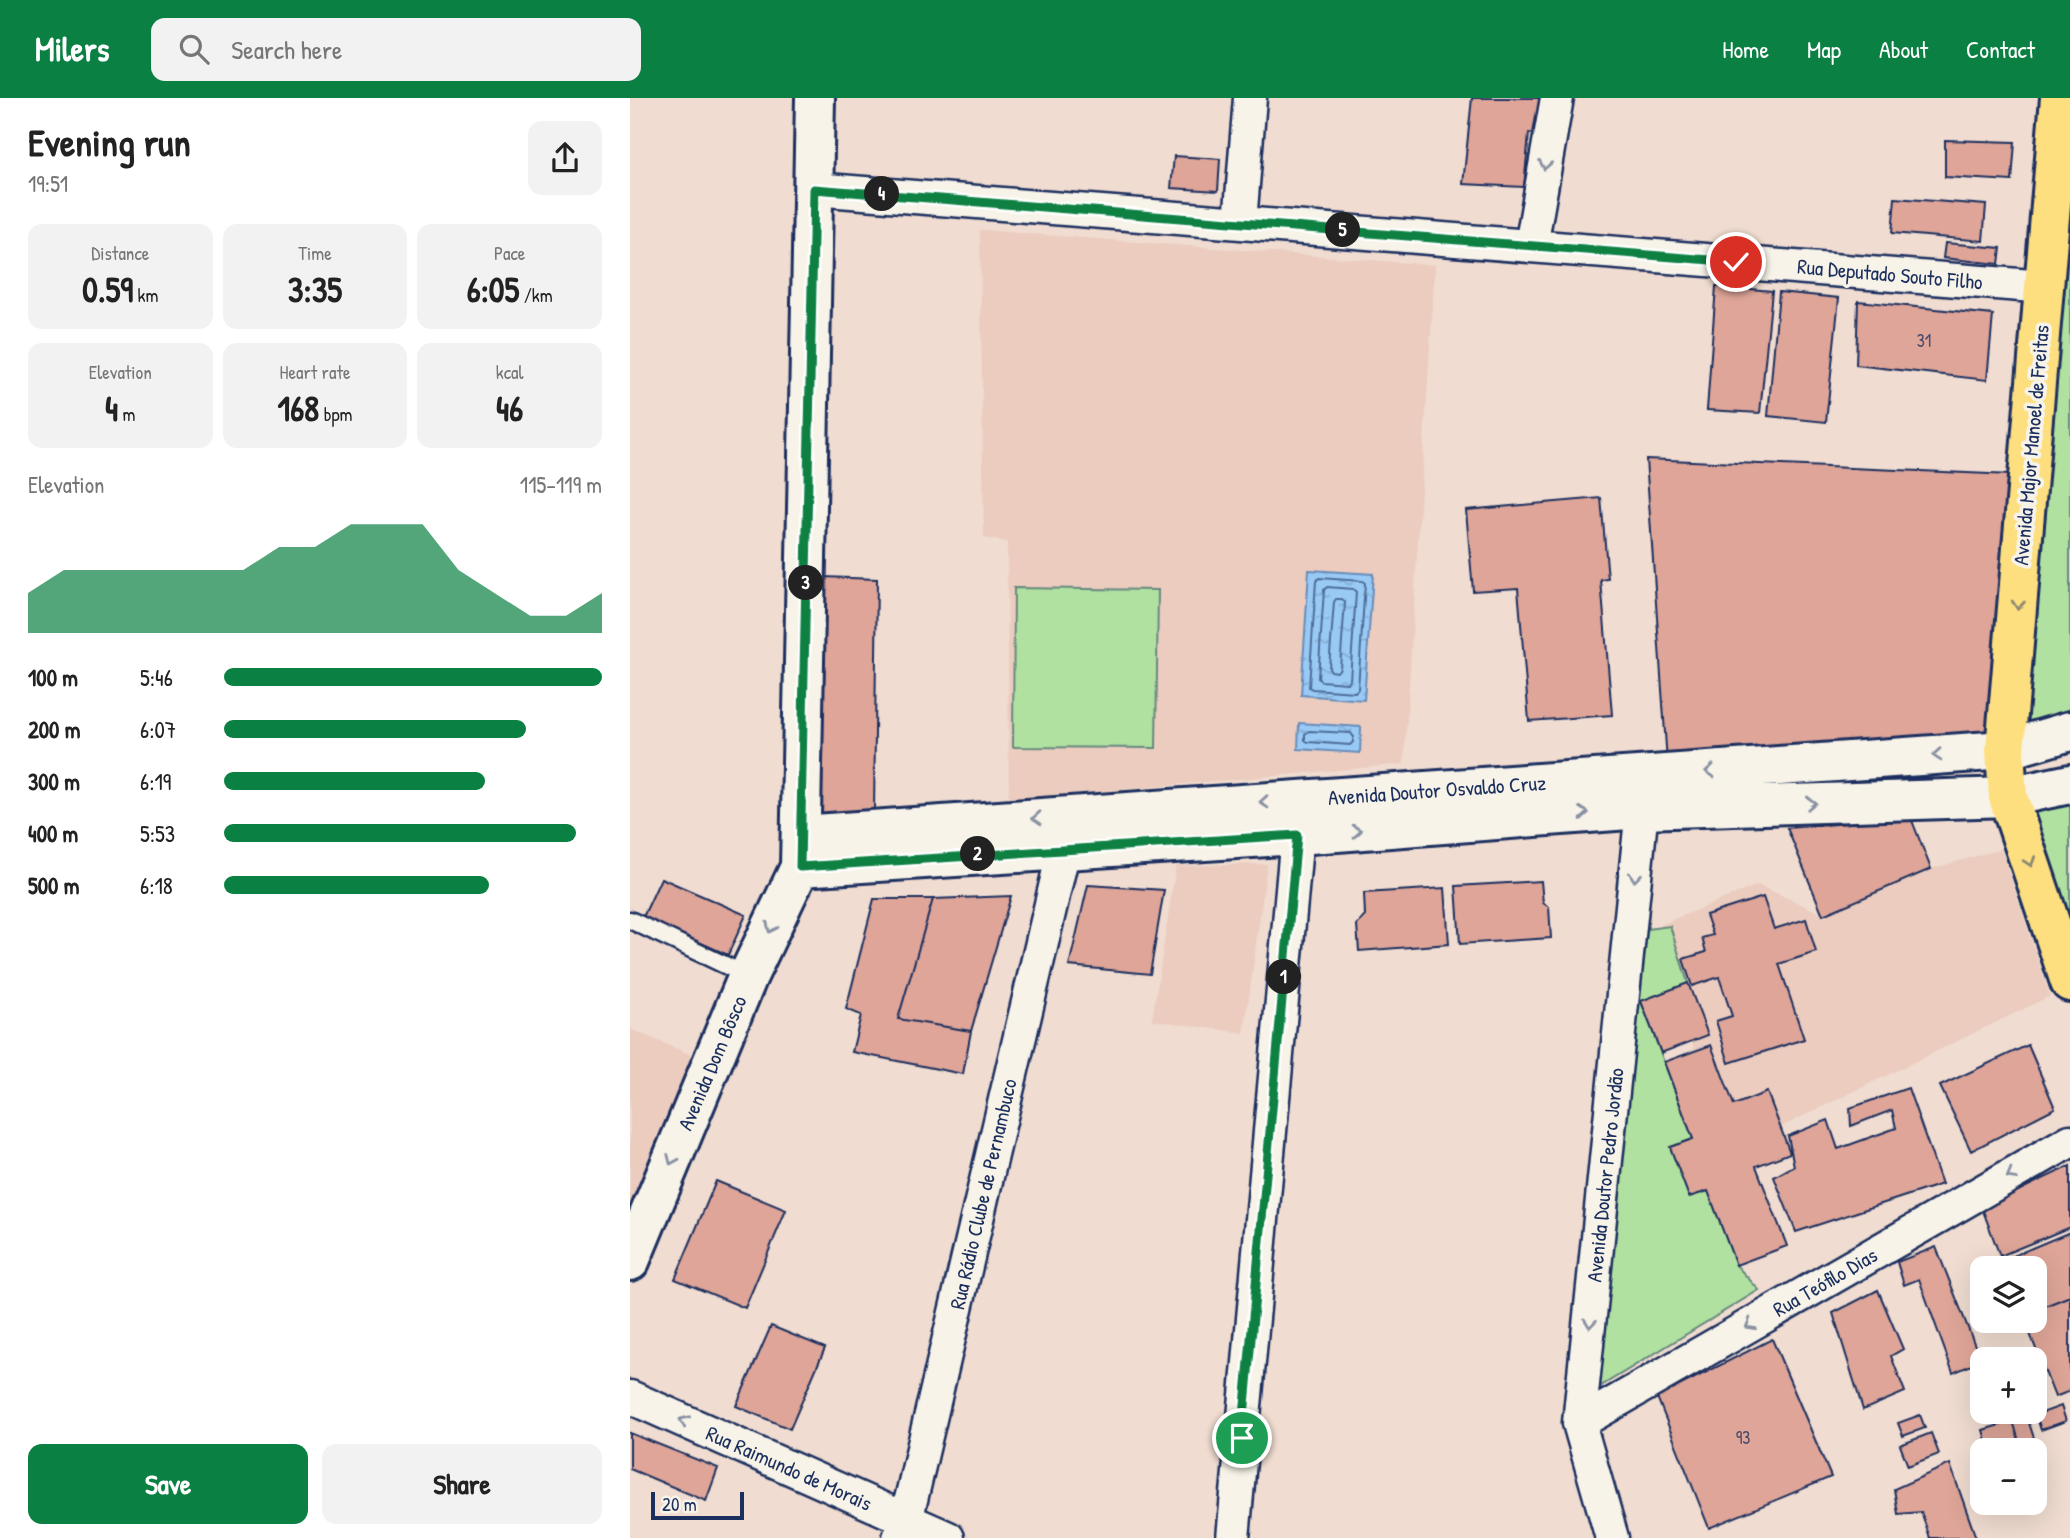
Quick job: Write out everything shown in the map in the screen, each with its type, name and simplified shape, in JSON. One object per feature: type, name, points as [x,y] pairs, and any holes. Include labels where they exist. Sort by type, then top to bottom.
[{"type":"main road","name":"Avenida Major Manoel de Freitas","points":[[2060,98],[2006,750],[2008,797],[2070,982]]},
{"type":"street","points":[[800,851],[815,98]]},
{"type":"street","points":[[1240,222],[1250,98]]},
{"type":"street","points":[[1531,246],[1557,98]]},
{"type":"street","name":"Rua Deputado Souto Filho","points":[[814,189],[2045,287]]},
{"type":"street","name":"Avenida Doutor Osvaldo Cruz","points":[[800,851],[2006,750],[2070,731]]},
{"type":"street","name":"Avenida Doutor Osvaldo Cruz","points":[[800,851],[1064,849],[1297,835],[1642,809],[2008,797],[2070,784]]},
{"type":"street","name":"Avenida Doutor Pedro Jordão","points":[[1612,1538],[1579,1423],[1642,809]]},
{"type":"street","points":[[1233,1538],[1297,835]]},
{"type":"street","name":"Rua Rádio Clube de Pernambuco","points":[[902,1530],[1064,849]]},
{"type":"street","name":"Avenida Dom Bôsco","points":[[630,1261],[800,851]]},
{"type":"street","name":"Rua Teófilo Dias","points":[[1579,1423],[2070,1141]]},
{"type":"street","name":"Rua Raimundo de Morais","points":[[630,1397],[902,1530],[948,1538]]},
{"type":"lane","points":[[630,920],[748,976]]},
{"type":"shaded area","points":[[980,230],[1435,265],[1404,764],[1009,800],[1007,542],[984,538]]},
{"type":"shaded area","points":[[2001,849],[2050,996],[1723,1155],[1660,925],[1758,885],[1823,914],[1931,869]]},
{"type":"shaded area","points":[[1267,864],[1244,1033],[1152,1020],[1176,866]]},
{"type":"shaded area","points":[[630,1029],[701,1059],[630,1218]]},
{"type":"green space","points":[[2070,194],[2070,721],[2024,737]]},
{"type":"green space","points":[[1014,588],[1158,590],[1156,748],[1013,747]]},
{"type":"green space","points":[[2070,803],[2070,926],[2027,805]]},
{"type":"green space","points":[[1670,926],[1688,983],[1641,1001],[1693,1139],[1671,1148],[1689,1197],[1708,1191],[1736,1265],[1759,1290],[1591,1392],[1639,930]]},
{"type":"water","points":[[1309,570],[1373,574],[1364,700],[1301,695]]},
{"type":"water","points":[[1299,723],[1361,727],[1360,753],[1298,749]]},
{"type":"building","points":[[1472,98],[1548,98],[1542,134],[1529,133],[1524,187],[1463,184]]},
{"type":"building","points":[[1945,140],[2015,142],[2012,181],[1945,177]]},
{"type":"building","points":[[1174,156],[1220,159],[1218,191],[1171,188]]},
{"type":"building","points":[[1895,198],[1986,205],[1983,241],[1892,233]]},
{"type":"building","points":[[1945,243],[2001,248],[1999,264],[1943,258]]},
{"type":"building","points":[[1716,286],[1772,291],[1760,413],[1707,410]]},
{"type":"building","points":[[1779,292],[1839,298],[1826,422],[1768,416]]},
{"type":"building","points":[[1858,301],[1993,315],[1987,380],[1856,365]]},
{"type":"building","points":[[1646,459],[2012,475],[1995,740],[1667,762]]},
{"type":"building","points":[[1601,498],[1608,579],[1601,580],[1612,715],[1529,721],[1518,588],[1473,591],[1466,510]]},
{"type":"building","points":[[823,577],[877,579],[874,811],[818,817]]},
{"type":"building","points":[[1911,818],[1931,869],[1823,915],[1787,828]]},
{"type":"building","points":[[661,878],[746,915],[728,955],[643,917]]},
{"type":"building","points":[[1541,881],[1543,903],[1549,907],[1551,938],[1460,944],[1456,886]]},
{"type":"building","points":[[1088,885],[1164,890],[1150,974],[1069,966]]},
{"type":"building","points":[[1445,888],[1449,944],[1359,951],[1357,925],[1365,916],[1364,893]]},
{"type":"building","points":[[1011,896],[971,1031],[898,1019],[933,899]]},
{"type":"building","points":[[1763,897],[1774,929],[1806,919],[1816,952],[1779,964],[1804,1039],[1729,1063],[1716,1021],[1732,1016],[1719,977],[1692,986],[1683,959],[1706,952],[1702,938],[1713,935],[1706,915]]},
{"type":"building","points":[[874,899],[933,899],[898,1019],[971,1031],[963,1074],[852,1052],[861,1015],[846,1009]]},
{"type":"building","points":[[1688,983],[1708,1035],[1661,1053],[1641,1001]]},
{"type":"building","points":[[1711,1045],[1734,1105],[1767,1092],[1790,1153],[1756,1166],[1787,1246],[1736,1265],[1708,1191],[1689,1197],[1670,1147],[1693,1139],[1664,1062]]},
{"type":"building","points":[[2028,1045],[2055,1108],[1971,1151],[1940,1086]]},
{"type":"building","points":[[1908,1088],[1942,1184],[1796,1232],[1774,1177],[1794,1166],[1788,1136],[1828,1120],[1838,1149],[1896,1128],[1892,1110],[1851,1126],[1850,1108]]},
{"type":"building","points":[[2070,1166],[2070,1227],[2000,1256],[1982,1208]]},
{"type":"building","points":[[716,1181],[786,1210],[745,1308],[675,1279]]},
{"type":"building","points":[[2070,1232],[2070,1296],[2047,1305],[2047,1256],[2013,1256]]},
{"type":"building","points":[[1936,1247],[1975,1347],[1970,1347],[1970,1366],[1953,1373],[1919,1279],[1904,1285],[1897,1262]]},
{"type":"building","points":[[1878,1290],[1903,1349],[1891,1356],[1905,1392],[1863,1410],[1833,1313]]},
{"type":"building","points":[[2070,1296],[2070,1391],[2055,1397],[2047,1377],[2047,1347],[2035,1347],[2030,1333],[2047,1333],[2047,1305]]},
{"type":"building","points":[[771,1326],[825,1348],[790,1429],[736,1406]]},
{"type":"building","points":[[1772,1339],[1831,1477],[1709,1528],[1657,1397]]},
{"type":"building","points":[[2061,1406],[2066,1421],[2041,1430],[2039,1424],[2047,1424],[2047,1411]]},
{"type":"building","points":[[1920,1415],[1925,1428],[1903,1436],[1898,1423]]},
{"type":"building","points":[[2014,1424],[2029,1424],[2034,1438],[2018,1438]]},
{"type":"building","points":[[2014,1424],[2018,1438],[1985,1438],[1983,1430]]},
{"type":"building","points":[[630,1433],[718,1468],[706,1501],[630,1469]]},
{"type":"building","points":[[1931,1433],[1939,1454],[1908,1466],[1900,1445]]},
{"type":"building","points":[[1950,1464],[1976,1538],[1930,1538],[1921,1512],[1898,1514],[1894,1489]]},
{"type":"route","points":[[1242,1438],[1297,835],[800,867],[814,189],[1736,262]]}]
